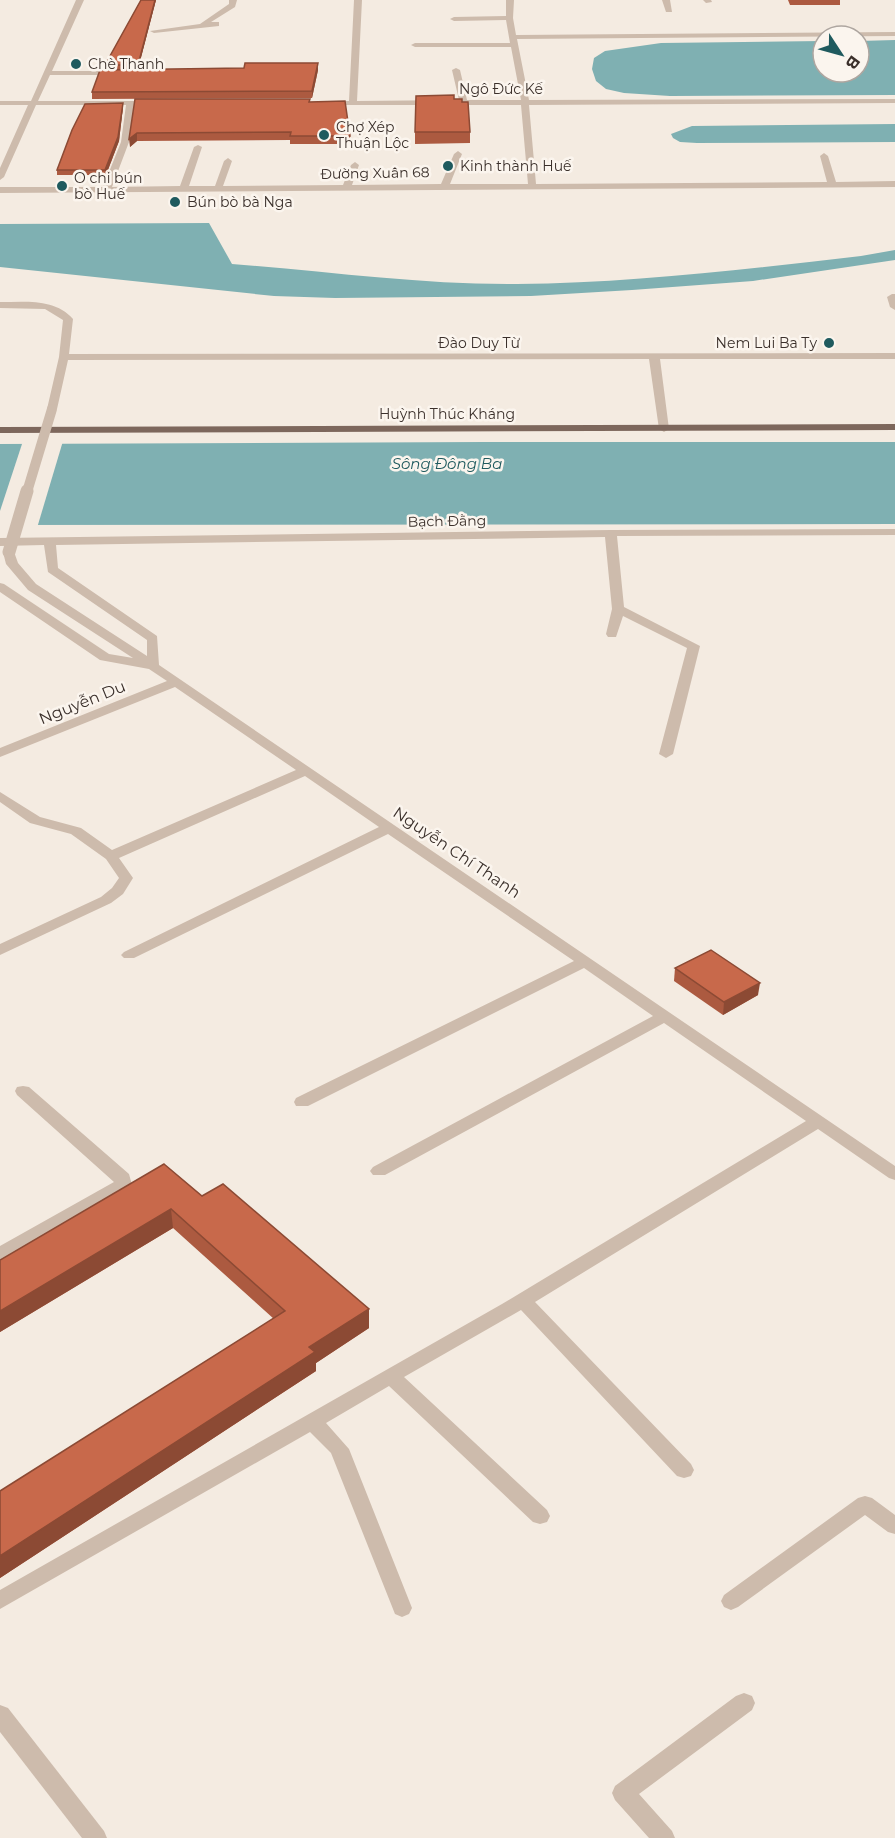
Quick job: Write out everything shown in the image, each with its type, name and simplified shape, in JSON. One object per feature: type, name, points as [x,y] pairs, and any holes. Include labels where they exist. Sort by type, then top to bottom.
[{"type":"main road","name":"Huỳnh Thúc Kháng","points":[[0,430],[895,427]]},
{"type":"street","points":[[0,177],[80,0]]},
{"type":"street","points":[[154,31],[216,24],[204,24],[232,5],[233,0]]},
{"type":"street","points":[[353,102],[358,0]]},
{"type":"street","points":[[510,0],[509,18],[525,102],[532,185]]},
{"type":"street","points":[[666,0],[669,10]]},
{"type":"street","points":[[454,20],[509,18]]},
{"type":"street","points":[[415,45],[895,34]]},
{"type":"street","points":[[456,70],[463,102]]},
{"type":"street","points":[[47,73],[131,73]]},
{"type":"street","name":"Ngô Đức Kế","points":[[319,103],[895,101]]},
{"type":"street","points":[[0,103],[165,103]]},
{"type":"street","points":[[106,190],[125,142],[130,103]]},
{"type":"street","points":[[183,189],[198,147]]},
{"type":"street","points":[[445,185],[458,154]]},
{"type":"street","points":[[824,156],[832,184]]},
{"type":"street","points":[[218,189],[228,161]]},
{"type":"street","points":[[347,187],[355,165]]},
{"type":"street","name":"Đường Xuân 68","points":[[0,190],[445,185],[895,184]]},
{"type":"street","points":[[895,297],[892,297],[895,307]]},
{"type":"street","points":[[0,305],[52,308],[64,313],[69,325],[52,409],[4,547]]},
{"type":"street","points":[[654,356],[664,429]]},
{"type":"street","name":"Đào Duy Từ","points":[[64,357],[895,356]]},
{"type":"street","name":"Bạch Đằng","points":[[4,547],[50,543],[610,533],[895,532]]},
{"type":"street","points":[[610,533],[618,609],[612,634]]},
{"type":"street","points":[[0,587],[105,657],[153,666],[153,639],[52,569],[50,543]]},
{"type":"street","name":"Nguyễn Chí Thanh","points":[[4,547],[16,570],[32,587],[177,682],[895,1174]]},
{"type":"street","points":[[618,609],[694,646],[666,754]]},
{"type":"street","name":"Nguyễn Du","points":[[0,753],[177,682]]},
{"type":"street","points":[[111,856],[306,771]]},
{"type":"street","points":[[0,796],[35,820],[76,831],[111,856],[126,878],[118,891],[106,900],[0,950]]},
{"type":"street","points":[[129,955],[389,828]]},
{"type":"street","points":[[302,1102],[585,962]]},
{"type":"street","points":[[379,1171],[665,1016]]},
{"type":"street","points":[[0,1254],[123,1185],[123,1178],[23,1091]]},
{"type":"street","points":[[0,1600],[522,1300],[818,1122]]},
{"type":"street","points":[[522,1300],[684,1470]]},
{"type":"street","points":[[391,1376],[540,1516]]},
{"type":"street","points":[[312,1421],[339,1449],[402,1608]]},
{"type":"street","points":[[731,1600],[865,1504],[895,1526]]},
{"type":"street","points":[[664,1838],[622,1793],[744,1703]]},
{"type":"street","points":[[0,1715],[96,1838]]},
{"type":"water","points":[[895,40],[895,95],[670,96],[624,93],[606,89],[596,81],[592,69],[594,58],[605,51],[661,43],[811,41],[811,84],[871,84],[871,41]]},
{"type":"water","points":[[895,124],[895,142],[697,143],[680,142],[671,134],[692,126]]},
{"type":"water","points":[[209,223],[232,264],[481,284],[560,283],[646,278],[818,261],[895,250],[895,260],[753,281],[632,290],[531,296],[335,298],[274,296],[0,267],[0,224]]},
{"type":"water","name":"Sông Đông Ba","points":[[895,442],[895,524],[0,525],[0,444]]},
{"type":"pier","points":[[23,441],[63,441],[37,528],[0,528],[0,511]]},
{"type":"building","points":[[141,0],[155,0],[138,65],[105,65]]},
{"type":"building","points":[[245,63],[318,63],[312,91],[92,92],[100,70],[244,68]]},
{"type":"building","points":[[454,95],[454,99],[468,102],[470,132],[415,132],[416,96]]},
{"type":"building","points":[[135,99],[345,101],[350,136],[290,136],[291,132],[137,133],[129,139]]},
{"type":"building","points":[[123,103],[118,137],[105,170],[57,170],[72,130],[85,104]]},
{"type":"building","points":[[711,950],[760,983],[724,1002],[675,968]]},
{"type":"building","points":[[164,1164],[202,1196],[223,1184],[369,1309],[309,1347],[315,1352],[0,1556],[0,1491],[285,1311],[171,1209],[0,1311],[0,1260]]},
{"type":"place","name":"Chè Thanh","points":[[76,64]]},
{"type":"place","name":"Chợ Xép Thuận Lộc","points":[[324,135]]},
{"type":"place","name":"Kinh thành Huế","points":[[448,166]]},
{"type":"place","name":"O chi bún bò Huế","points":[[62,186]]},
{"type":"place","name":"Bún bò bà Nga","points":[[175,202]]},
{"type":"place","name":"Nem Lui Ba Ty","points":[[829,343]]}]
